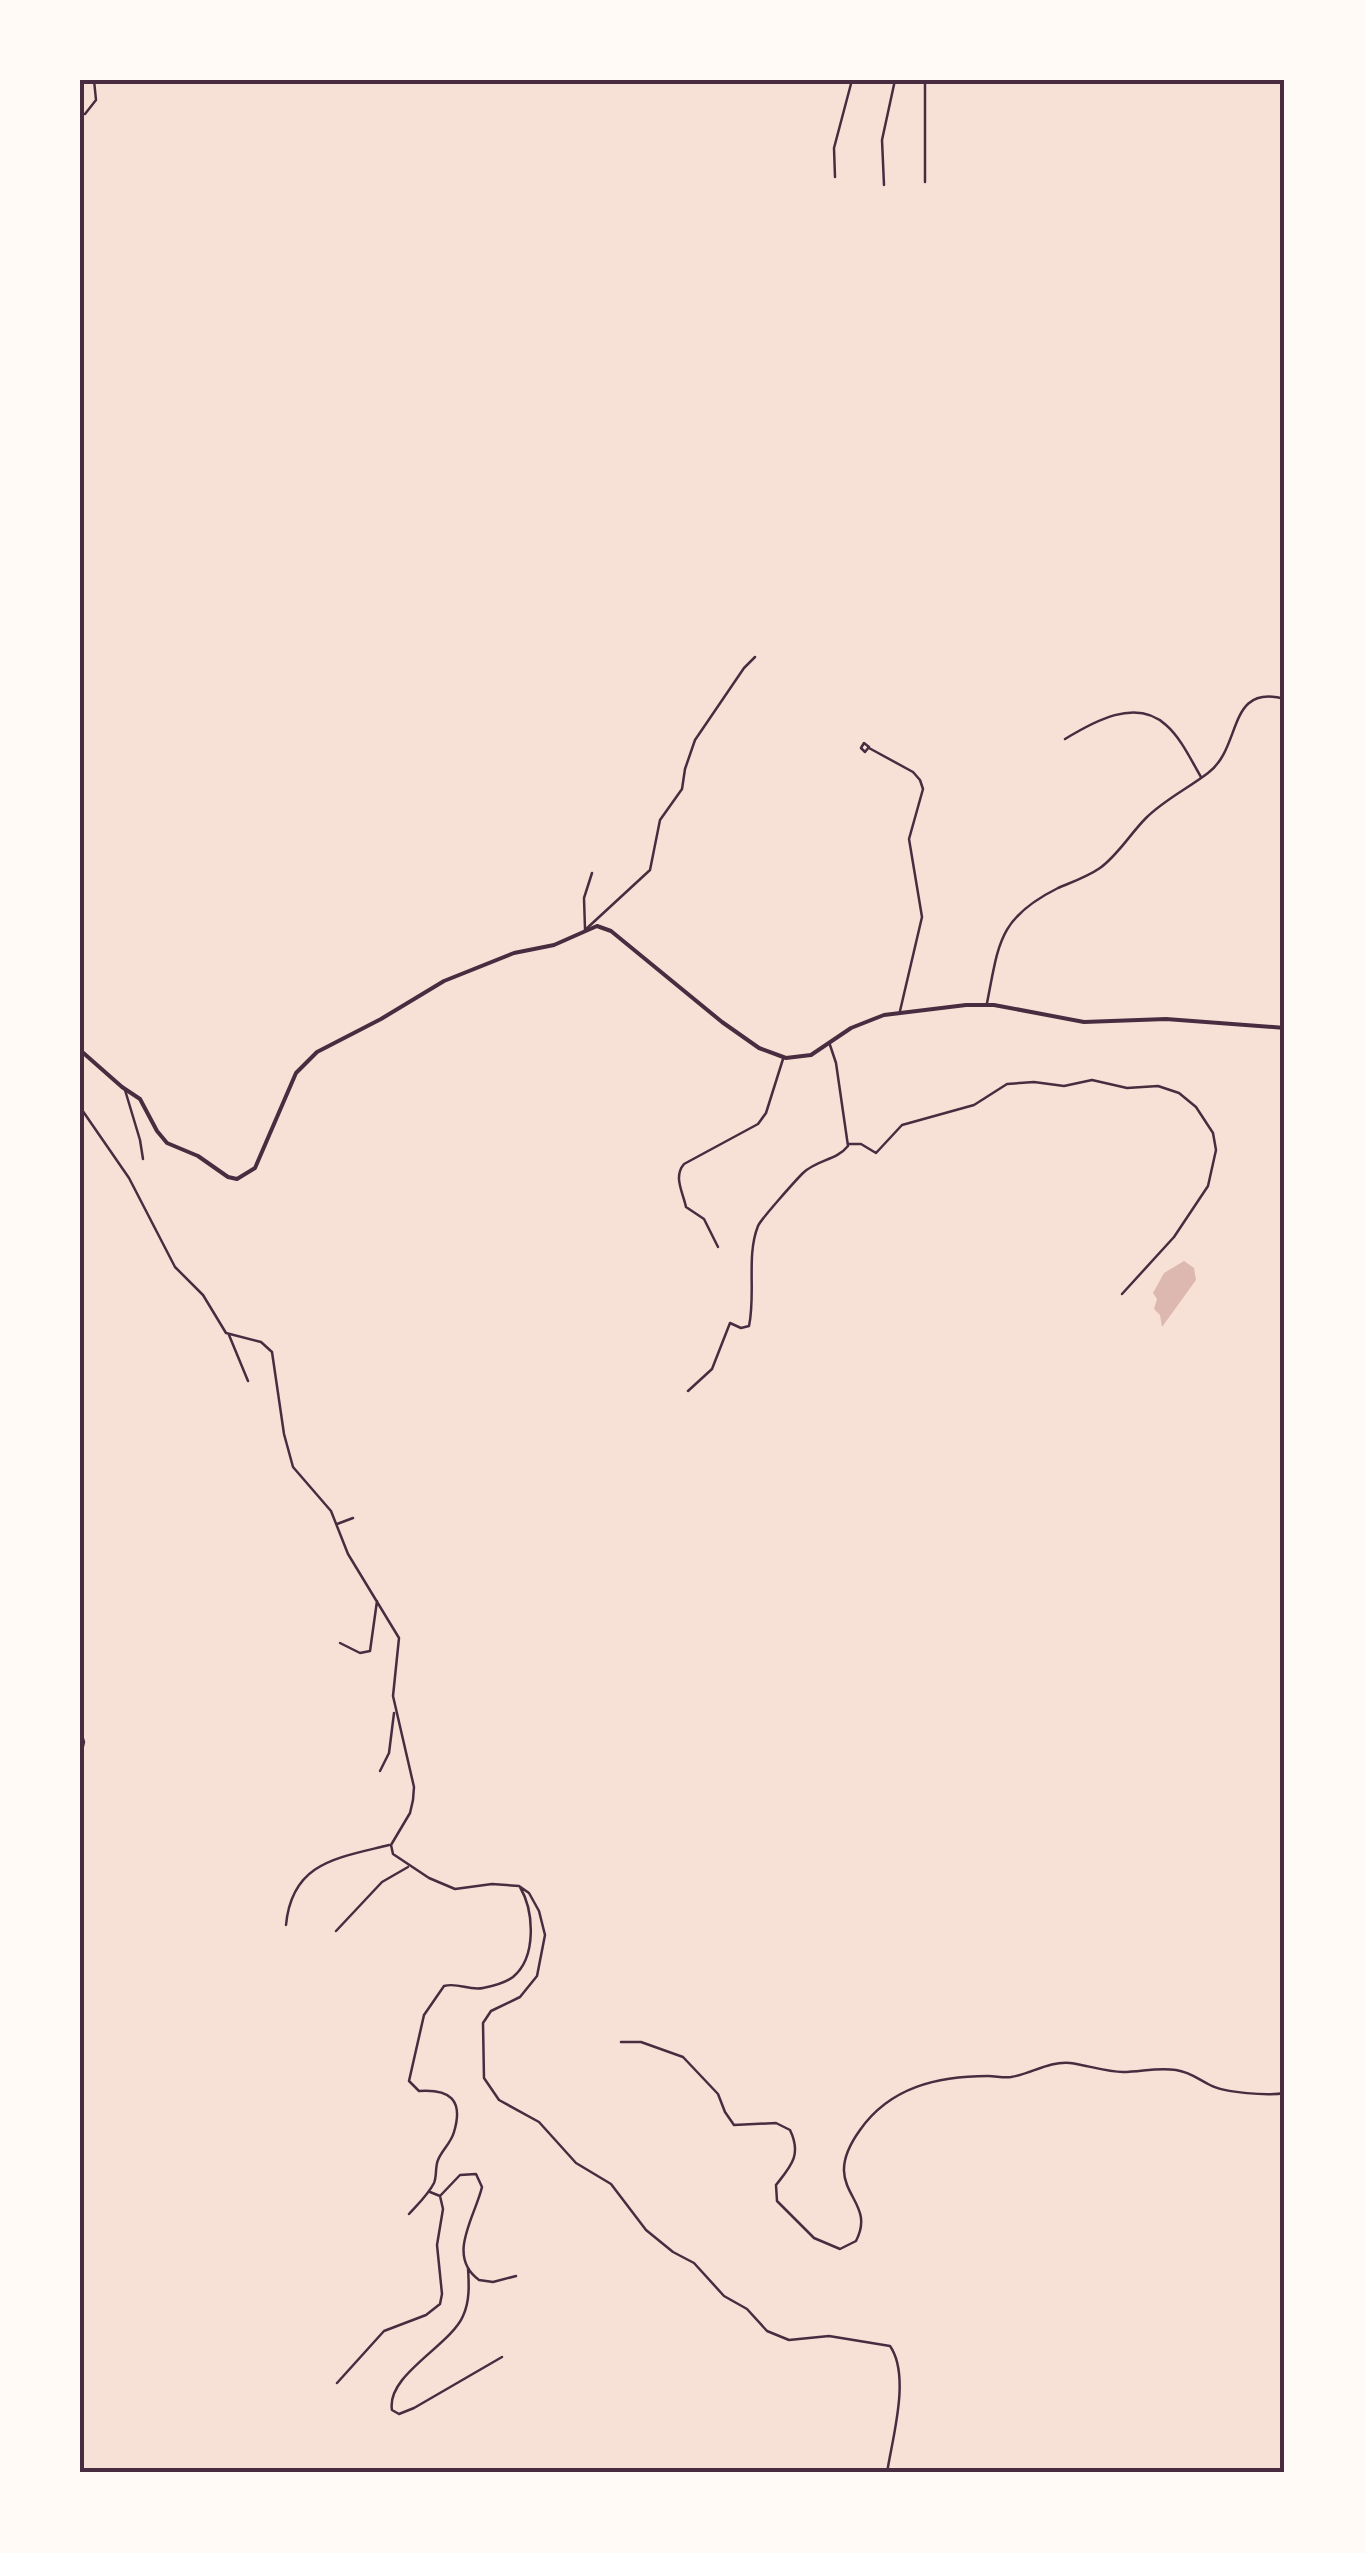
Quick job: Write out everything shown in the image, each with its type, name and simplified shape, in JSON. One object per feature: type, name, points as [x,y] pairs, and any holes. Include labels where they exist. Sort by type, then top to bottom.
[{"type":"street","points":[[85,114],[96,100],[94,80]]},
{"type":"street","points":[[835,177],[834,145],[852,80]]},
{"type":"street","points":[[884,185],[882,140],[895,80]]},
{"type":"street","points":[[925,80],[926,182]]},
{"type":"street","points":[[585,930],[650,870],[657,828],[682,788],[684,769],[695,740],[754,657]]},
{"type":"street","points":[[987,1005],[998,942],[1014,917],[1034,901],[1097,871],[1159,806],[1201,778],[1226,753],[1246,704],[1262,696],[1285,699]]},
{"type":"street","points":[[1065,739],[1108,715],[1147,715],[1168,726],[1201,778]]},
{"type":"street","points":[[869,748],[913,772],[922,789],[909,839],[922,917],[900,1012]]},
{"type":"street","points":[[585,930],[584,898],[592,874]]},
{"type":"street","points":[[80,1050],[144,1104],[156,1132],[167,1142],[198,1156],[228,1177],[240,1178],[256,1168],[296,1073],[317,1052],[444,981],[514,953],[554,946],[596,926],[612,931],[722,1022],[759,1048],[783,1058],[806,1057],[860,1024],[900,1012],[987,1005],[1084,1022],[1166,1019],[1285,1028]]},
{"type":"street","points":[[688,1391],[712,1369],[730,1323],[741,1328],[749,1326],[755,1238],[760,1220],[810,1166],[838,1157],[849,1144],[829,1044]]},
{"type":"street","points":[[718,1247],[704,1219],[687,1209],[679,1174],[684,1164],[758,1124],[766,1112],[783,1058]]},
{"type":"street","points":[[849,1144],[861,1144],[876,1153],[902,1124],[974,1106],[998,1088],[1016,1083],[1064,1086],[1092,1080],[1127,1088],[1163,1087],[1179,1094],[1196,1107],[1212,1133],[1216,1150],[1208,1186],[1174,1237],[1122,1294]]},
{"type":"street","points":[[124,1089],[142,1159]]},
{"type":"street","points":[[80,1107],[129,1178],[175,1267],[203,1294],[228,1333],[248,1380]]},
{"type":"street","points":[[228,1333],[261,1342],[272,1352],[289,1457],[300,1478],[332,1511],[348,1554],[399,1638],[389,1753],[380,1771]]},
{"type":"street","points":[[337,1524],[352,1518]]},
{"type":"street","points":[[340,1643],[360,1653],[370,1652],[378,1600]]},
{"type":"street","points":[[394,1711],[410,1769],[413,1800],[391,1845],[393,1854],[455,1889],[492,1884],[519,1886],[540,1910],[544,1923],[544,1947],[531,1987],[491,2011],[483,2023],[484,2078],[499,2100],[539,2122],[576,2163],[604,2178],[646,2230],[694,2264],[724,2296],[747,2309],[766,2332],[789,2340],[829,2336],[890,2346],[900,2380],[887,2473]]},
{"type":"street","points":[[80,1728],[84,1742],[80,1759]]},
{"type":"street","points":[[286,1926],[291,1898],[311,1869],[391,1845]]},
{"type":"street","points":[[336,1931],[382,1882],[409,1866]]},
{"type":"street","points":[[408,2214],[434,2181],[438,2160],[454,2132],[457,2113],[446,2092],[419,2092],[410,2084],[408,2072],[424,2015],[444,1986],[479,1989],[516,1974],[531,1931],[529,1905],[519,1886]]},
{"type":"street","points":[[621,2042],[642,2042],[684,2058],[718,2094],[734,2124],[776,2123],[790,2130],[796,2156],[789,2171],[776,2184],[776,2200],[814,2238],[840,2249],[856,2241],[862,2225],[861,2208],[845,2186],[846,2156],[866,2122],[911,2087],[962,2077],[1010,2077],[1065,2063],[1118,2072],[1162,2068],[1190,2073],[1215,2088],[1267,2096],[1285,2093]]},
{"type":"street","points":[[440,2196],[460,2176],[474,2173],[480,2179],[482,2192],[464,2239],[468,2300],[463,2317],[452,2332],[412,2369],[392,2397],[392,2410],[400,2414],[414,2408],[502,2357]]},
{"type":"street","points":[[428,2192],[440,2196]]},
{"type":"street","points":[[337,2383],[384,2332],[426,2315],[440,2304],[440,2196]]},
{"type":"street","points":[[468,2268],[475,2278],[488,2282],[516,2276]]},
{"type":"shaded area","points":[[1184,1261],[1194,1268],[1196,1280],[1162,1327],[1160,1315],[1154,1309],[1157,1299],[1153,1293],[1164,1273]]}]
